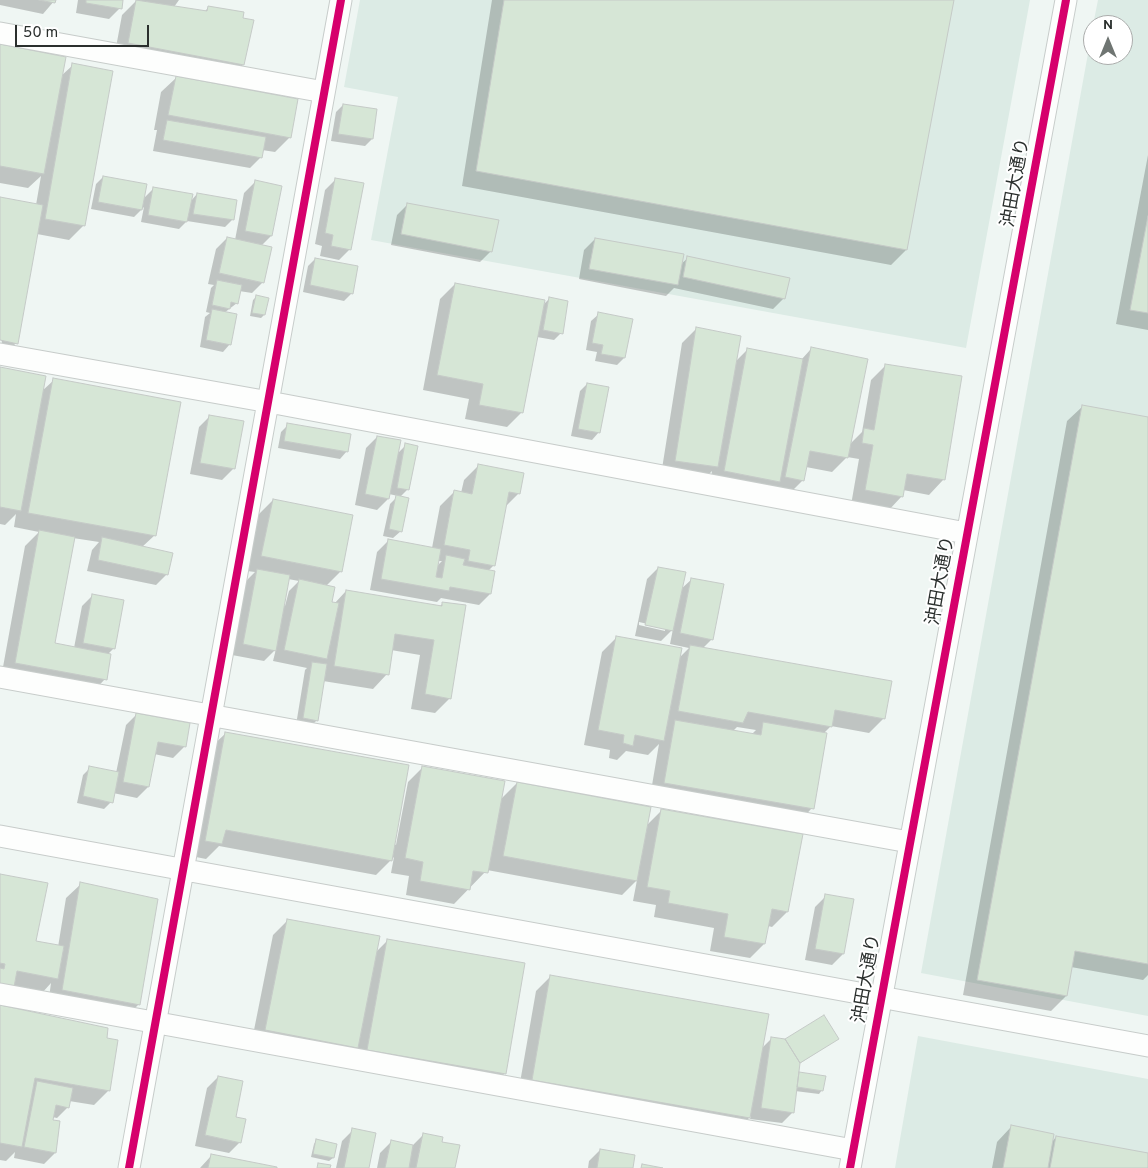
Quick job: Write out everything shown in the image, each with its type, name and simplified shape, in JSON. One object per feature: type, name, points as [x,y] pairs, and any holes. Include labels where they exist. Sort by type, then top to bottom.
[{"type":"street","points":[[129,1168],[341,0]]},
{"type":"street","name":"沖田大通り","points":[[851,1159],[1066,0]]},
{"type":"street","points":[[0,33],[324,92]]},
{"type":"street","points":[[0,354],[269,402],[966,533]]},
{"type":"street","points":[[0,676],[909,842]]},
{"type":"street","points":[[0,836],[1148,1046]]},
{"type":"street","points":[[0,994],[851,1159]]},
{"type":"shaded area","points":[[360,0],[1030,0],[966,348],[371,240],[398,97],[344,87]]},
{"type":"shaded area","points":[[1098,0],[1148,0],[1148,1016],[921,973],[1086,65],[1133,65],[1133,15],[1095,15]]},
{"type":"shaded area","points":[[918,1036],[1148,1079],[1148,1168],[895,1168]]},
{"type":"building","points":[[39,0],[56,0],[55,3]]},
{"type":"building","points":[[86,0],[123,0],[122,9],[86,3]]},
{"type":"building","points":[[136,0],[207,11],[208,6],[244,12],[243,18],[254,20],[244,65],[128,43]]},
{"type":"building","points":[[504,0],[954,0],[907,250],[476,171]]},
{"type":"building","points":[[0,44],[66,57],[44,174],[0,166]]},
{"type":"building","points":[[72,63],[113,71],[85,226],[45,219]]},
{"type":"building","points":[[176,76],[298,99],[291,138],[168,115]]},
{"type":"building","points":[[343,104],[377,109],[373,139],[338,134]]},
{"type":"building","points":[[167,120],[266,137],[262,158],[163,140]]},
{"type":"building","points":[[103,176],[147,184],[142,210],[98,202]]},
{"type":"building","points":[[335,178],[364,183],[351,250],[331,246],[333,235],[325,233]]},
{"type":"building","points":[[255,180],[282,186],[272,236],[245,231]]},
{"type":"building","points":[[153,187],[193,194],[187,222],[148,215]]},
{"type":"building","points":[[197,193],[237,200],[234,220],[193,214]]},
{"type":"building","points":[[0,197],[43,205],[18,344],[0,340]]},
{"type":"building","points":[[407,203],[499,220],[492,252],[401,234]]},
{"type":"building","points":[[1148,216],[1148,313],[1130,310]]},
{"type":"building","points":[[227,237],[272,247],[264,283],[219,273]]},
{"type":"building","points":[[595,238],[684,254],[678,285],[589,269]]},
{"type":"building","points":[[687,256],[790,278],[785,299],[683,277]]},
{"type":"building","points":[[315,258],[358,266],[353,294],[310,285]]},
{"type":"building","points":[[217,280],[242,285],[238,304],[231,302],[230,309],[212,305]]},
{"type":"building","points":[[455,283],[545,300],[523,413],[479,405],[483,384],[437,375]]},
{"type":"building","points":[[256,295],[269,298],[265,315],[252,313]]},
{"type":"building","points":[[549,297],[568,301],[563,334],[543,330]]},
{"type":"building","points":[[212,309],[237,314],[231,345],[206,340]]},
{"type":"building","points":[[598,312],[633,319],[625,358],[601,354],[603,345],[592,343]]},
{"type":"building","points":[[696,327],[741,336],[718,467],[675,461]]},
{"type":"building","points":[[811,347],[868,359],[848,458],[810,451],[804,481],[785,477]]},
{"type":"building","points":[[747,348],[803,359],[780,482],[724,471]]},
{"type":"building","points":[[885,364],[962,376],[945,480],[907,474],[903,497],[865,490],[873,445],[862,443],[864,428],[874,430]]},
{"type":"building","points":[[0,367],[46,376],[21,511],[0,507]]},
{"type":"building","points":[[53,378],[181,402],[156,536],[28,513]]},
{"type":"building","points":[[587,383],[609,387],[600,433],[578,429]]},
{"type":"building","points":[[1082,405],[1148,417],[1148,964],[1075,951],[1067,996],[977,980]]},
{"type":"building","points":[[209,415],[244,421],[235,469],[200,463]]},
{"type":"building","points":[[287,423],[351,434],[348,452],[284,441]]},
{"type":"building","points":[[377,436],[401,440],[389,499],[365,494]]},
{"type":"building","points":[[405,443],[418,446],[409,490],[397,488]]},
{"type":"building","points":[[478,464],[524,473],[520,494],[509,492],[495,566],[468,561],[470,550],[444,545],[454,490],[472,494]]},
{"type":"building","points":[[396,495],[409,498],[402,532],[389,529]]},
{"type":"building","points":[[273,499],[353,515],[342,572],[261,556]]},
{"type":"building","points":[[39,530],[75,537],[55,643],[111,654],[107,680],[15,663]]},
{"type":"building","points":[[102,537],[173,553],[168,575],[98,560]]},
{"type":"building","points":[[388,539],[441,549],[436,577],[442,578],[446,555],[465,559],[463,565],[495,571],[491,594],[450,587],[449,591],[381,579]]},
{"type":"building","points":[[658,567],[686,572],[673,631],[645,625]]},
{"type":"building","points":[[257,569],[290,575],[276,651],[243,644]]},
{"type":"building","points":[[691,578],[724,584],[713,640],[680,633]]},
{"type":"building","points":[[299,579],[335,587],[332,602],[339,603],[327,659],[284,650]]},
{"type":"building","points":[[346,590],[442,606],[442,602],[466,605],[451,699],[425,694],[434,640],[395,634],[389,675],[334,666]]},
{"type":"building","points":[[92,594],[124,600],[115,649],[83,643]]},
{"type":"building","points":[[616,636],[682,648],[664,741],[635,735],[633,746],[623,743],[624,735],[598,730]]},
{"type":"building","points":[[690,645],[892,681],[885,719],[835,710],[832,727],[748,712],[743,723],[678,711]]},
{"type":"building","points":[[312,662],[327,664],[318,721],[303,718]]},
{"type":"building","points":[[136,713],[190,723],[186,747],[158,742],[149,787],[123,782]]},
{"type":"building","points":[[675,720],[761,735],[763,722],[827,733],[814,809],[664,783]]},
{"type":"building","points":[[225,732],[409,765],[392,861],[226,830],[222,844],[205,841]]},
{"type":"building","points":[[89,766],[119,772],[113,803],[83,796]]},
{"type":"building","points":[[422,766],[505,781],[488,873],[473,871],[470,890],[420,881],[423,862],[405,858]]},
{"type":"building","points":[[517,782],[651,807],[637,881],[503,856]]},
{"type":"building","points":[[661,809],[803,834],[788,912],[772,909],[765,944],[724,937],[728,914],[668,903],[670,891],[647,887]]},
{"type":"building","points":[[0,874],[48,883],[36,941],[64,946],[58,979],[17,971],[14,987],[0,984],[0,968],[4,969],[5,964],[0,963]]},
{"type":"building","points":[[80,882],[158,899],[140,1005],[62,990]]},
{"type":"building","points":[[825,894],[854,899],[844,954],[815,949]]},
{"type":"building","points":[[287,919],[380,936],[358,1048],[265,1030]]},
{"type":"building","points":[[387,939],[525,963],[506,1074],[367,1050]]},
{"type":"building","points":[[550,975],[769,1014],[750,1118],[532,1080]]},
{"type":"building","points":[[0,1005],[108,1028],[107,1038],[118,1040],[110,1091],[35,1078],[22,1147],[0,1143]]},
{"type":"building","points":[[824,1015],[839,1039],[800,1063],[785,1039]]},
{"type":"building","points":[[771,1037],[785,1039],[800,1063],[794,1113],[761,1108]]},
{"type":"building","points":[[799,1072],[826,1076],[823,1091],[797,1087]]},
{"type":"building","points":[[218,1076],[243,1081],[236,1117],[246,1119],[241,1143],[205,1135]]},
{"type":"building","points":[[37,1081],[73,1088],[69,1108],[56,1105],[53,1120],[60,1121],[56,1153],[24,1147]]},
{"type":"building","points":[[1011,1125],[1054,1134],[1048,1168],[1003,1168]]},
{"type":"building","points":[[352,1128],[376,1133],[369,1168],[344,1168]]},
{"type":"building","points":[[423,1133],[443,1137],[442,1142],[460,1145],[455,1168],[416,1168]]},
{"type":"building","points":[[1056,1136],[1148,1153],[1148,1168],[1050,1168]]},
{"type":"building","points":[[316,1139],[337,1144],[334,1158],[313,1154]]},
{"type":"building","points":[[391,1140],[413,1145],[409,1168],[385,1168]]},
{"type":"building","points":[[600,1149],[635,1155],[633,1168],[597,1168]]},
{"type":"building","points":[[211,1154],[277,1167],[277,1168],[208,1168]]},
{"type":"building","points":[[318,1163],[331,1165],[330,1168],[317,1168]]},
{"type":"building","points":[[642,1164],[663,1168],[641,1168]]},
{"type":"cycle path","points":[[129,1168],[341,0]]},
{"type":"cycle path","points":[[850,1168],[1066,0]]}]
